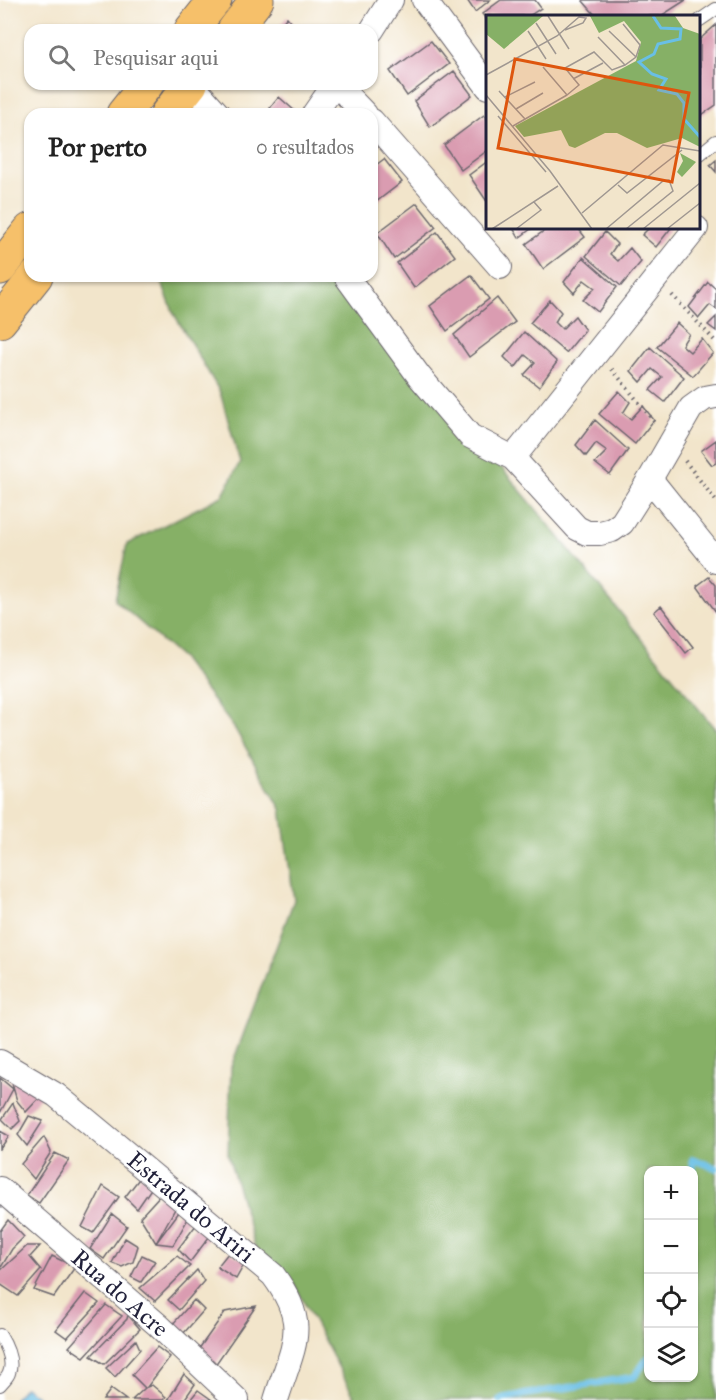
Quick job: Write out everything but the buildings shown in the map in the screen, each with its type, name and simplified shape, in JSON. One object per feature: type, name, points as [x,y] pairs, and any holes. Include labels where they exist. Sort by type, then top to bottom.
[{"type":"main road","points":[[196,24],[215,0]]},
{"type":"main road","points":[[239,24],[257,0]]},
{"type":"main road","points":[[128,108],[142,90]]},
{"type":"main road","points":[[172,108],[186,90]]},
{"type":"main road","points":[[0,268],[24,238]]},
{"type":"main road","points":[[0,321],[31,282]]},
{"type":"street","points":[[376,24],[391,0]]},
{"type":"street","points":[[424,0],[486,84]]},
{"type":"street","points":[[196,90],[213,108]]},
{"type":"street","points":[[318,108],[331,90]]},
{"type":"street","points":[[341,90],[359,108]]},
{"type":"street","points":[[378,129],[500,267]]},
{"type":"street","points":[[513,458],[694,230]]},
{"type":"street","points":[[350,282],[419,376],[470,436],[513,458],[557,504],[567,518],[577,528],[587,533],[612,530],[622,523],[691,408],[705,398],[716,396]]},
{"type":"street","points":[[650,479],[716,561]]},
{"type":"street","name":"Estrada do Ariri","points":[[0,1062],[56,1095],[273,1275],[287,1293],[297,1326],[276,1400]]},
{"type":"street","name":"Rua do Acre","points":[[0,1189],[158,1325],[237,1400]]},
{"type":"lane","points":[[701,19],[716,9]]},
{"type":"lane","points":[[701,152],[716,141]]},
{"type":"lane","points":[[0,1335],[7,1349],[10,1363],[9,1373],[0,1384]]},
{"type":"path","points":[[666,287],[716,342]]},
{"type":"green space","points":[[161,282],[346,282],[541,515],[716,730],[716,1400],[356,1400],[293,1282],[256,1250],[228,1155],[231,1067],[294,900],[281,809],[235,729],[182,659],[115,600],[127,544],[222,496],[240,462],[220,392],[174,314]]},
{"type":"water","points":[[25,1387],[42,1400],[13,1400]]},
{"type":"waterway","points":[[693,1166],[693,1159],[716,1168]]},
{"type":"waterway","points":[[500,1400],[634,1377],[644,1363]]}]
